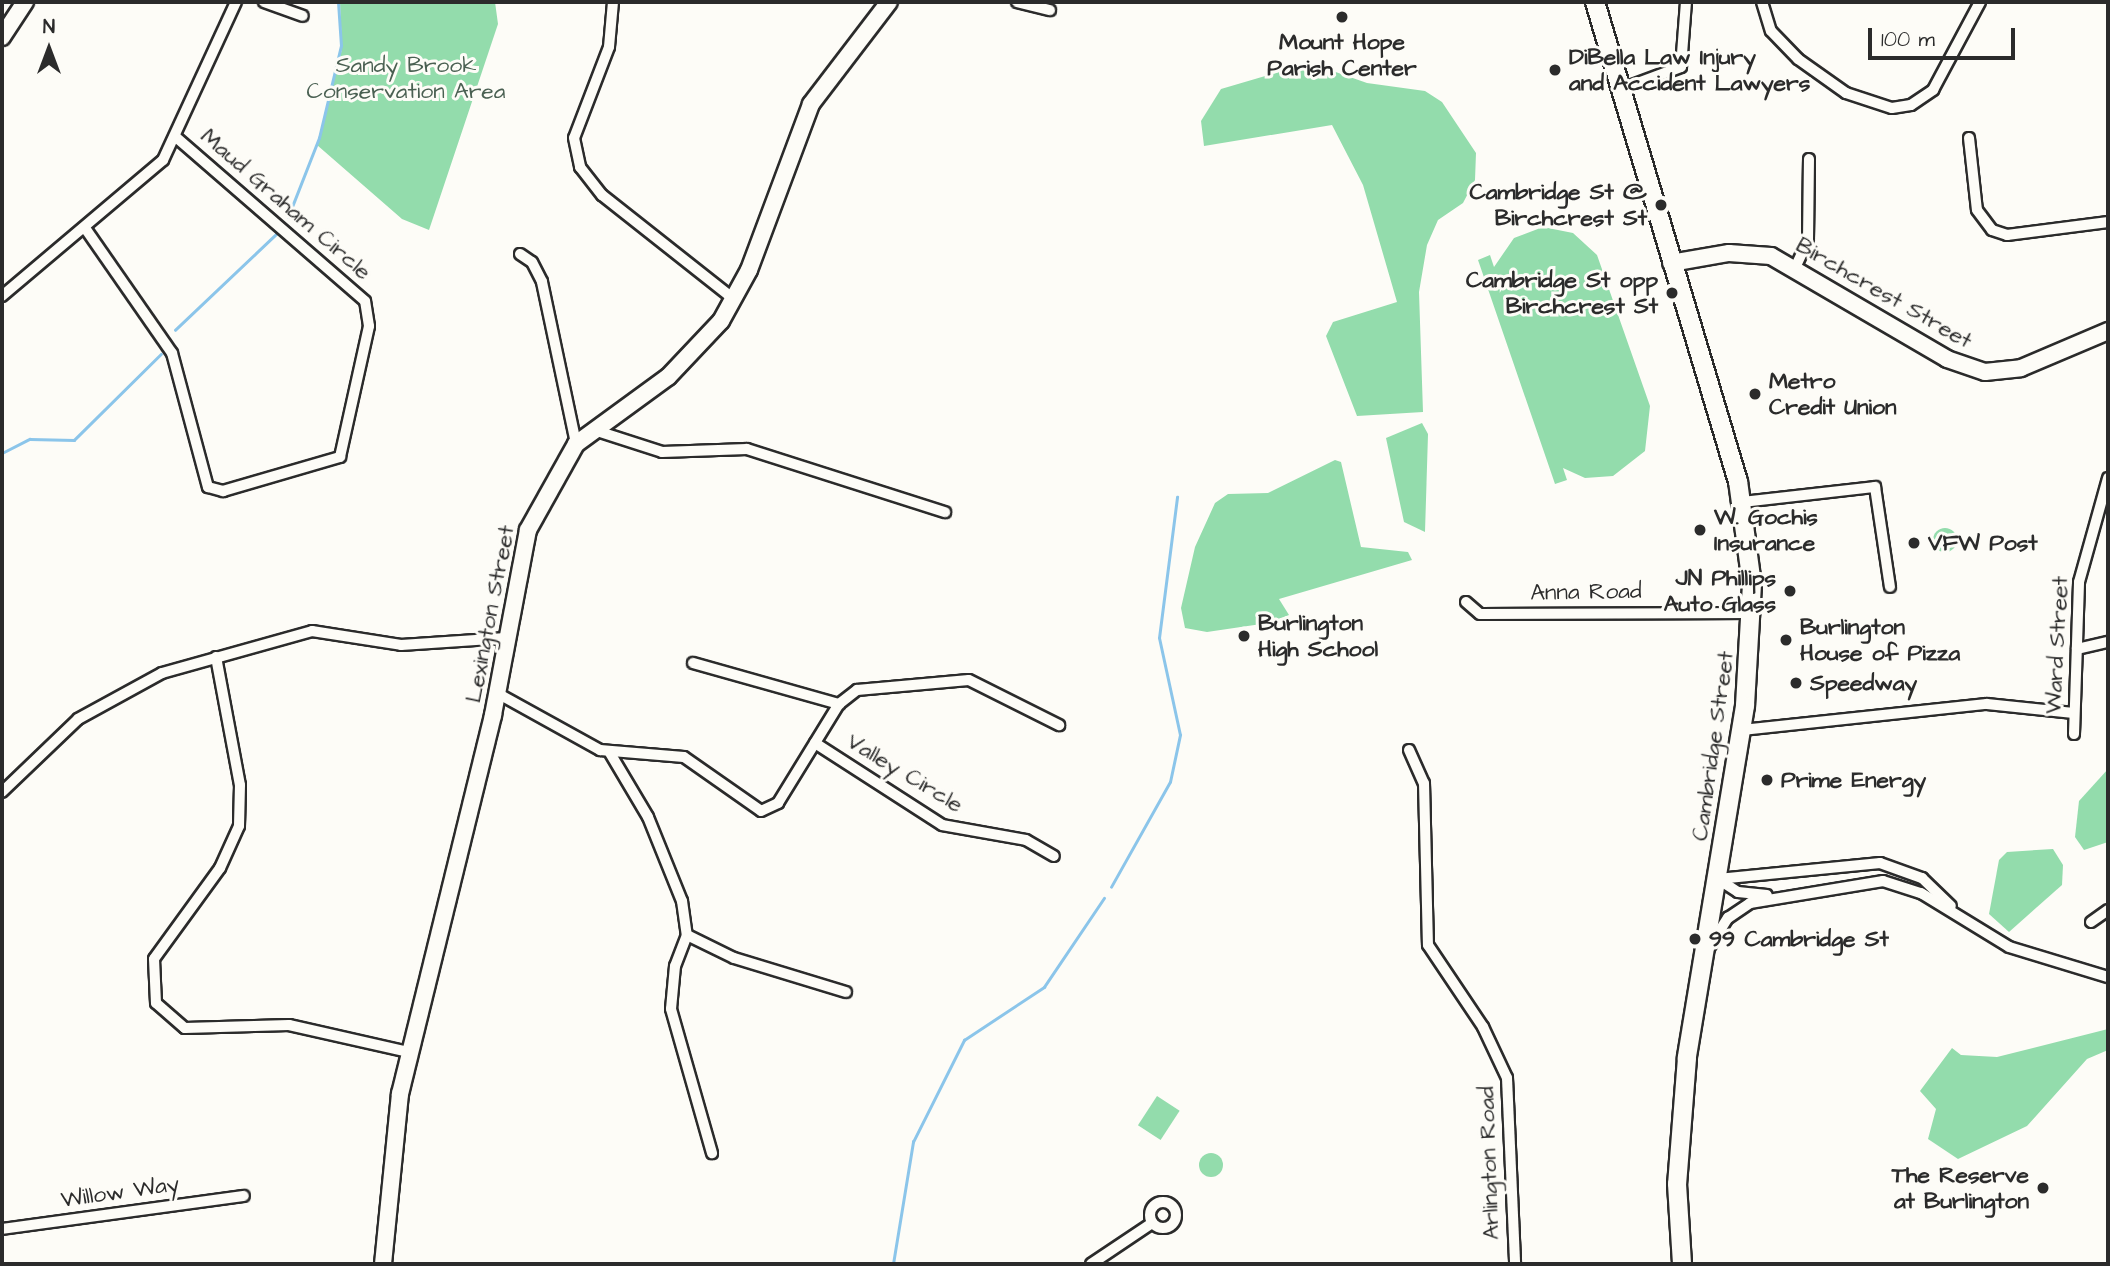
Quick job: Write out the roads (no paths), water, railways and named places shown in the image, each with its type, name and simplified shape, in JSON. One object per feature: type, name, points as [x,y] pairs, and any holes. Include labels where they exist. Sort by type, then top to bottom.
[{"type":"main road","name":"Cambridge Street","points":[[1594,2],[1743,502],[1753,613],[1742,730],[1704,957],[1677,1177],[1682,1264]]},
{"type":"street","points":[[2,37],[25,2]]},
{"type":"street","points":[[2,296],[158,165],[176,137],[236,2]]},
{"type":"street","points":[[264,2],[303,16]]},
{"type":"street","points":[[613,2],[609,47],[574,138],[580,167],[601,195],[734,300]]},
{"type":"street","name":"Lexington Street","points":[[383,1264],[409,1052],[497,693],[527,530],[576,444],[680,367],[734,300],[811,104],[889,2]]},
{"type":"street","points":[[1017,2],[1050,10]]},
{"type":"street","points":[[1619,90],[1681,66],[1686,2]]},
{"type":"street","points":[[1762,2],[1777,39],[1813,72],[1863,101],[1899,108],[1923,99],[1943,78],[1980,2]]},
{"type":"street","name":"Maud Graham Circle","points":[[85,228],[172,353],[208,487],[223,491],[340,457],[369,326],[366,303],[176,137]]},
{"type":"street","points":[[1969,138],[1977,210],[1989,229],[2007,235],[2108,222]]},
{"type":"street","points":[[1796,268],[1808,240],[1809,159]]},
{"type":"street","name":"Birchcrest Street","points":[[1671,263],[1750,253],[1796,268],[1919,344],[1979,371],[2021,368],[2108,331]]},
{"type":"street","points":[[520,254],[532,262],[542,282],[576,444]]},
{"type":"street","points":[[594,430],[662,452],[747,449],[945,512]]},
{"type":"street","name":"Ward Street","points":[[2074,734],[2082,564],[2108,478]]},
{"type":"street","points":[[1743,502],[1875,487],[1890,587]]},
{"type":"street","name":"Anna Road","points":[[1466,602],[1480,614],[1753,613]]},
{"type":"street","points":[[2,792],[102,701],[144,680],[216,657],[328,630],[401,645],[506,638]]},
{"type":"street","points":[[2077,649],[2108,642]]},
{"type":"street","points":[[216,657],[240,785],[239,826],[220,868],[154,959],[156,1003],[185,1028],[289,1026],[409,1052]]},
{"type":"street","points":[[693,663],[839,704]]},
{"type":"street","points":[[497,693],[610,753],[684,757],[761,811],[778,803],[839,704],[864,689],[951,678],[991,686],[1059,725]]},
{"type":"street","points":[[1742,730],[1979,704],[2074,713]]},
{"type":"street","name":"Valley Circle","points":[[815,743],[942,825],[1026,840],[1054,856]]},
{"type":"street","name":"Arlington Road","points":[[1409,750],[1424,783],[1428,945],[1483,1027],[1507,1078],[1515,1264]]},
{"type":"street","points":[[610,753],[674,880],[687,936],[674,966],[671,1009],[712,1153]]},
{"type":"street","points":[[1718,879],[1880,863],[1926,881],[1957,914]]},
{"type":"street","points":[[1718,879],[1738,891],[1796,894]]},
{"type":"street","points":[[1704,957],[1741,907],[1796,894],[1883,881],[1913,889],[2009,947],[2108,977]]},
{"type":"street","points":[[2091,922],[2108,910]]},
{"type":"street","points":[[687,936],[734,958],[846,992]]},
{"type":"street","name":"Willow Way","points":[[2,1229],[244,1196]]},
{"type":"street","points":[[1091,1264],[1152,1223]]},
{"type":"waterway","points":[[288,217],[319,138],[341,46],[338,2]]},
{"type":"waterway","points":[[175,330],[276,234]]},
{"type":"waterway","points":[[2,453],[30,439],[74,440],[161,354]]},
{"type":"waterway","points":[[1111,887],[1170,782],[1180,735],[1159,638],[1177,497]]},
{"type":"waterway","points":[[893,1264],[913,1142],[964,1040],[1044,987],[1104,898]]},
{"type":"place","name":"Mount Hope Parish Center","points":[[1342,17]]},
{"type":"place","name":"DiBella Law Injury and Accident Lawyers","points":[[1555,70]]},
{"type":"place","name":"Cambridge St @ Birchcrest St","points":[[1661,205]]},
{"type":"place","name":"Cambridge St opp Birchcrest St","points":[[1672,293]]},
{"type":"place","name":"Metro Credit Union","points":[[1755,394]]},
{"type":"place","name":"W. Gochis Insurance","points":[[1700,530]]},
{"type":"place","name":"VFW Post","points":[[1914,543]]},
{"type":"place","name":"JN Phillips Auto Glass","points":[[1790,591]]},
{"type":"place","name":"Burlington High School","points":[[1244,636]]},
{"type":"place","name":"Burlington House of Pizza","points":[[1786,640]]},
{"type":"place","name":"Speedway","points":[[1796,683]]},
{"type":"place","name":"Prime Energy","points":[[1767,780]]},
{"type":"place","name":"99 Cambridge St","points":[[1695,939]]},
{"type":"place","name":"The Reserve at Burlington","points":[[2043,1188]]},
{"type":"park label","name":"Sandy Brook Conservation Area","points":[[406,78]]}]
